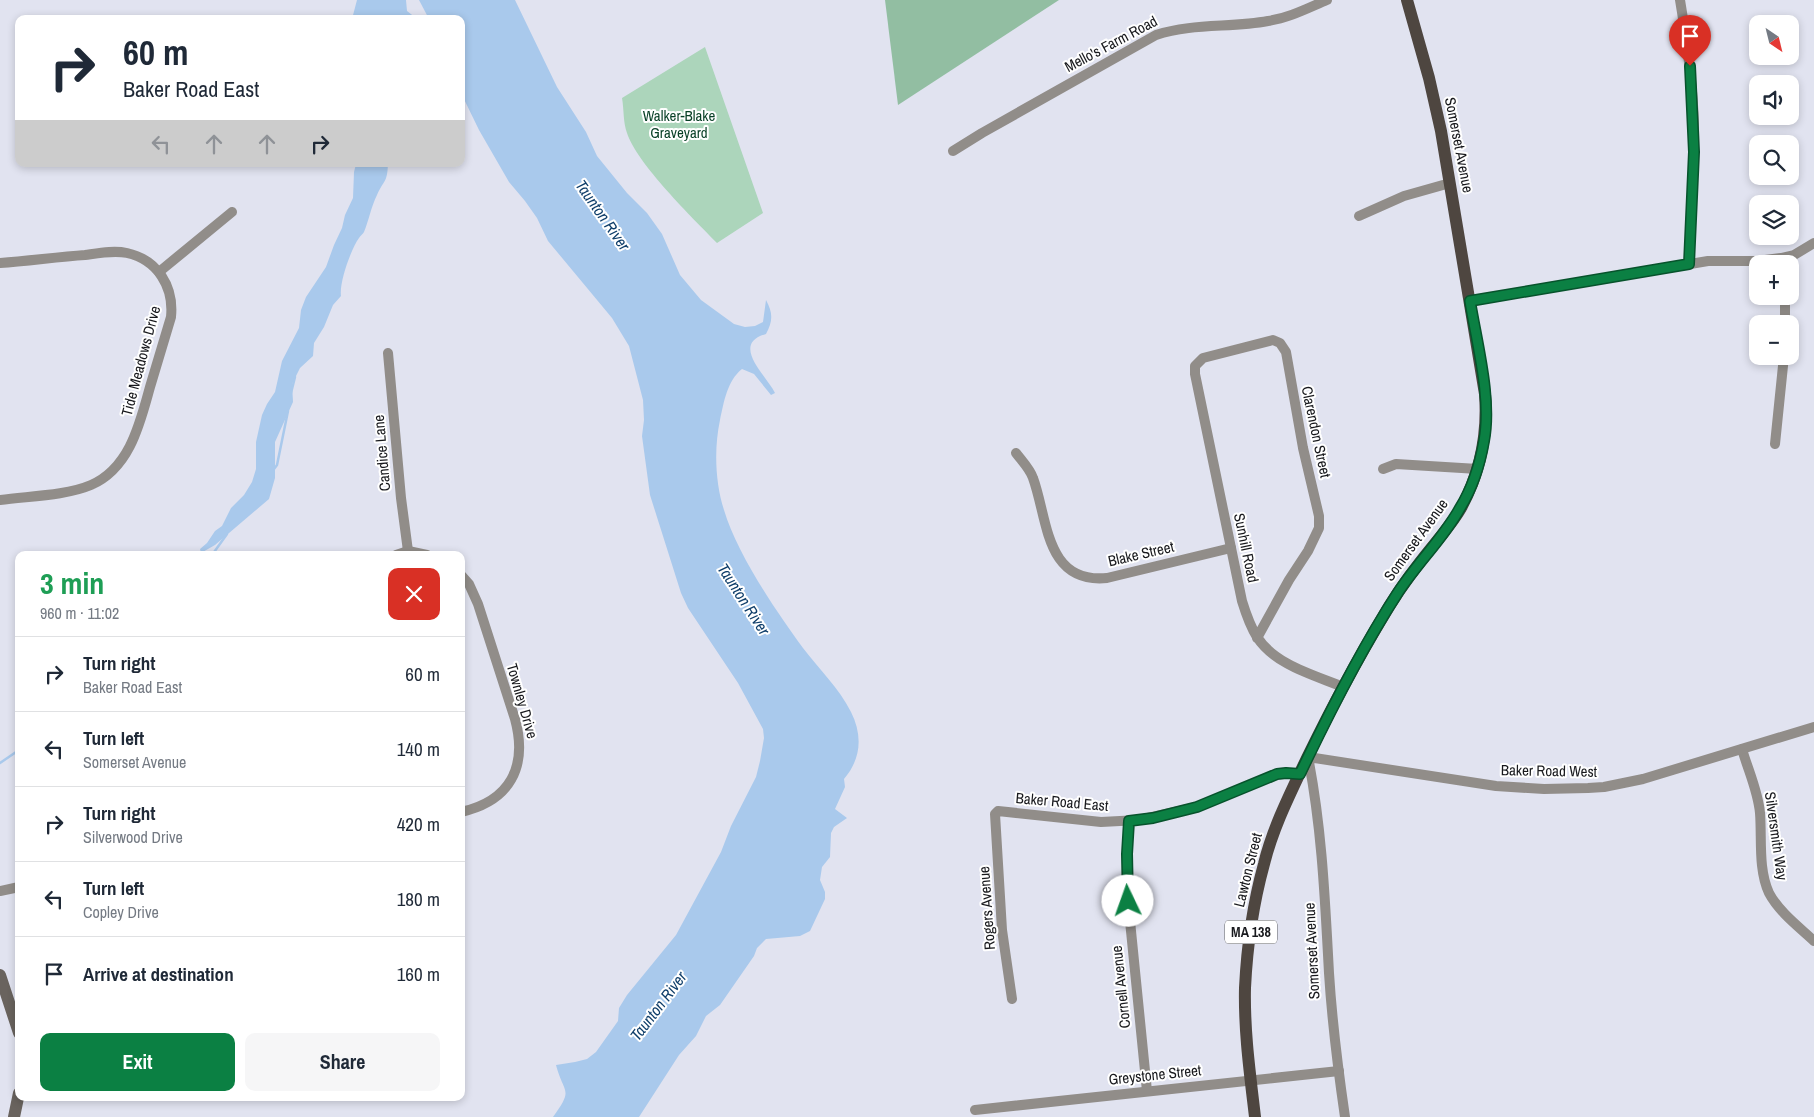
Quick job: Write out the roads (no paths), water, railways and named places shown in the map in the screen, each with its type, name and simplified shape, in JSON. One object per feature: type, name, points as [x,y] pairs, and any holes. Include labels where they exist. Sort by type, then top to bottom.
[{"type":"main road","name":"Somerset Avenue","points":[[1308,757],[1343,687],[1397,594],[1457,514],[1467,496],[1478,469],[1484,440],[1486,410],[1450,183],[1436,107],[1407,0]]},
{"type":"main road","name":"Lawton Street","points":[[1255,1117],[1246,1036],[1245,989],[1248,951],[1264,862],[1275,829],[1308,757]]},
{"type":"main road","points":[[0,975],[15,1021]]},
{"type":"main road","points":[[14,1117],[17,1101]]},
{"type":"street","name":"Mello's Farm Road","points":[[953,151],[1156,35],[1172,30],[1282,19],[1327,0]]},
{"type":"street","points":[[1680,0],[1690,66],[1694,125],[1694,181],[1689,264]]},
{"type":"street","points":[[1359,216],[1404,196],[1450,183]]},
{"type":"street","points":[[159,272],[232,212]]},
{"type":"street","points":[[1794,255],[1814,243]]},
{"type":"street","name":"Tide Meadows Drive","points":[[0,263],[119,252],[139,257],[159,272],[170,292],[172,300],[170,317],[141,422],[125,453],[108,474],[92,484],[61,492],[0,500]]},
{"type":"street","points":[[1470,301],[1708,261],[1749,261]]},
{"type":"street","name":"Clarendon Street","points":[[1197,363],[1206,357],[1269,340],[1280,343],[1286,352],[1301,440],[1319,516],[1320,528],[1257,638]]},
{"type":"street","name":"Candice Lane","points":[[388,353],[401,498],[408,551]]},
{"type":"street","name":"Sunhill Road","points":[[1197,363],[1195,374],[1242,601],[1249,622],[1257,638],[1268,651],[1292,665],[1343,687]]},
{"type":"street","points":[[1775,444],[1783,365]]},
{"type":"street","name":"Blake Street","points":[[1016,453],[1034,480],[1047,532],[1054,550],[1065,564],[1080,575],[1098,579],[1107,578],[1231,548]]},
{"type":"street","points":[[1383,469],[1396,464],[1478,469]]},
{"type":"street","name":"Townley Drive","points":[[465,580],[478,604],[520,735],[518,768],[503,790],[484,805],[465,811]]},
{"type":"street","name":"Baker Road West","points":[[1308,757],[1496,786],[1567,789],[1604,787],[1643,779],[1814,727]]},
{"type":"street","name":"Silversmith Way","points":[[1742,749],[1760,810],[1762,872],[1766,886],[1780,909],[1814,941]]},
{"type":"street","name":"Somerset Avenue","points":[[1308,757],[1318,810],[1331,995],[1338,1071],[1345,1117]]},
{"type":"street","name":"Baker Road East","points":[[995,814],[998,811],[1102,822],[1153,818],[1197,807],[1277,774],[1300,774]]},
{"type":"street","name":"Rogers Avenue","points":[[995,814],[1003,937],[1012,999]]},
{"type":"street","name":"Cornell Avenue","points":[[1129,821],[1127,854],[1128,901],[1147,1091]]},
{"type":"street","points":[[0,891],[15,888]]},
{"type":"street","name":"Greystone Street","points":[[974,1110],[1338,1071]]},
{"type":"street","points":[[1014,1105],[1015,1117]]},
{"type":"water","points":[[357,0],[406,0],[407,11],[412,15],[353,15]]},
{"type":"water","name":"Taunton River","points":[[419,0],[515,0],[557,87],[586,132],[597,156],[627,193],[647,213],[662,234],[680,275],[701,300],[734,324],[745,327],[755,326],[763,322],[766,300],[771,313],[770,325],[766,334],[756,339],[751,345],[751,352],[759,369],[775,393],[771,395],[754,374],[742,369],[733,380],[727,392],[718,431],[716,465],[721,499],[738,545],[758,582],[803,648],[841,695],[855,721],[859,738],[857,755],[844,779],[845,787],[835,809],[847,818],[834,827],[831,833],[830,857],[822,867],[820,880],[825,892],[825,899],[810,931],[800,936],[766,939],[757,948],[754,956],[720,1005],[706,1016],[696,1036],[679,1055],[639,1117],[553,1117],[565,1096],[564,1087],[556,1065],[587,1059],[596,1052],[618,1021],[619,1008],[627,995],[676,935],[721,852],[731,826],[756,777],[764,738],[763,729],[738,683],[688,608],[681,593],[650,495],[642,436],[644,420],[643,400],[629,346],[612,318],[548,241],[537,218],[509,182],[479,130],[465,101],[465,15],[427,15]]},
{"type":"water","points":[[355,167],[388,167],[385,181],[379,190],[364,232],[359,237],[349,258],[342,283],[341,296],[333,305],[324,327],[314,343],[313,356],[300,368],[292,384],[293,402],[275,442],[275,478],[269,499],[215,545],[204,551],[200,551],[200,549],[207,543],[215,531],[222,526],[231,508],[244,495],[252,482],[256,469],[256,442],[262,415],[275,392],[282,361],[299,328],[301,310],[306,297],[326,267],[342,228],[345,215],[353,198]]},
{"type":"waterway","points":[[291,393],[295,377]]},
{"type":"waterway","points":[[274,469],[277,465],[288,411]]},
{"type":"waterway","points":[[215,551],[227,534]]},
{"type":"waterway","points":[[0,763],[15,753]]},
{"type":"park label","name":"Walker-Blake Graveyard","points":[[679,124]]}]
